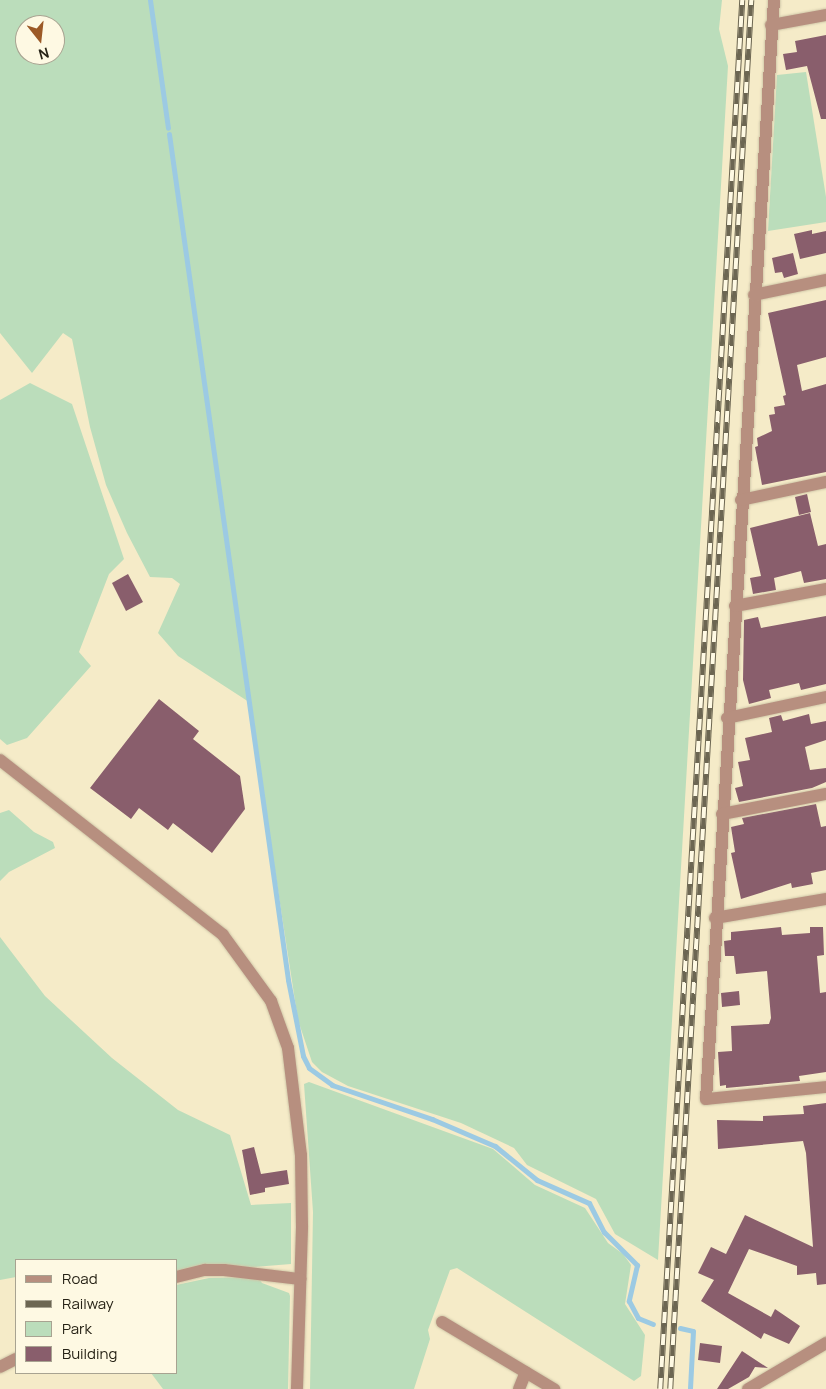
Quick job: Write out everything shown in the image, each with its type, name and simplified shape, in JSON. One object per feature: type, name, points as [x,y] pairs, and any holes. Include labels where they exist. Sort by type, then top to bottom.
[{"type":"street","points":[[774,0],[770,25],[727,718],[706,1099],[826,1087]]},
{"type":"street","points":[[770,25],[826,16]]},
{"type":"street","points":[[754,295],[826,280]]},
{"type":"street","points":[[741,500],[826,482]]},
{"type":"street","points":[[735,606],[826,589]]},
{"type":"street","points":[[727,718],[826,697]]},
{"type":"street","points":[[0,760],[223,935],[263,986],[280,1024],[290,1062],[301,1155],[297,1389]]},
{"type":"street","points":[[722,814],[826,794]]},
{"type":"street","points":[[715,918],[826,899]]},
{"type":"street","points":[[178,1277],[205,1270],[224,1270],[300,1280]]},
{"type":"street","points":[[442,1322],[554,1389]]},
{"type":"street","points":[[748,1389],[826,1343]]},
{"type":"street","points":[[0,1367],[15,1360]]},
{"type":"street","points":[[519,1389],[526,1372]]},
{"type":"green space","points":[[0,0],[722,0],[719,29],[728,66],[658,1260],[615,1234],[596,1199],[527,1165],[514,1148],[461,1123],[348,1086],[322,1072],[312,1062],[298,1020],[249,702],[178,656],[158,633],[180,584],[172,578],[150,577],[127,533],[106,485],[90,427],[72,339],[63,333],[32,373],[0,333]]},
{"type":"green space","points":[[806,72],[826,197],[826,222],[768,231],[777,75]]},
{"type":"green space","points":[[30,383],[72,404],[124,559],[109,574],[79,652],[91,666],[27,738],[7,745],[0,739],[0,400]]},
{"type":"green space","points":[[9,810],[34,832],[53,842],[55,848],[9,872],[0,881],[0,813]]},
{"type":"green space","points":[[0,937],[45,996],[112,1058],[178,1110],[230,1135],[251,1205],[291,1203],[291,1264],[178,1273],[178,1259],[15,1259],[15,1277],[0,1280]]},
{"type":"green space","points":[[309,1082],[493,1149],[535,1185],[585,1208],[608,1243],[623,1254],[631,1265],[625,1304],[645,1335],[641,1376],[634,1381],[457,1268],[450,1270],[428,1330],[430,1339],[414,1389],[310,1389],[313,1212],[304,1084]]},
{"type":"green space","points":[[258,1277],[262,1283],[289,1293],[288,1389],[163,1389],[152,1374],[178,1374],[178,1285],[209,1278]]},
{"type":"building","points":[[826,35],[826,119],[821,119],[807,66],[786,70],[783,54],[797,52],[795,41]]},
{"type":"building","points":[[812,230],[812,234],[826,231],[826,253],[800,259],[794,234]]},
{"type":"building","points":[[793,253],[798,274],[784,278],[782,272],[775,273],[772,258]]},
{"type":"building","points":[[826,300],[826,357],[797,365],[802,391],[826,384],[826,472],[762,485],[755,447],[758,446],[757,438],[772,431],[769,415],[775,414],[774,407],[785,405],[783,396],[786,395],[768,313]]},
{"type":"building","points":[[807,494],[811,512],[799,515],[795,497]]},
{"type":"building","points":[[810,513],[818,546],[826,544],[826,579],[804,583],[801,571],[774,578],[776,590],[753,594],[750,578],[761,576],[750,528]]},
{"type":"building","points":[[128,574],[143,602],[126,611],[112,583]]},
{"type":"building","points":[[826,616],[826,684],[801,690],[799,683],[769,690],[771,698],[749,704],[743,680],[744,620],[758,617],[761,628]]},
{"type":"building","points":[[159,699],[199,731],[193,739],[240,776],[245,809],[212,853],[173,823],[168,830],[139,808],[131,819],[90,788]]},
{"type":"building","points":[[809,714],[811,724],[826,721],[826,740],[805,747],[810,770],[826,768],[826,782],[812,788],[739,802],[735,788],[743,786],[738,762],[750,760],[745,738],[772,732],[769,718],[781,715],[783,721]]},
{"type":"building","points":[[816,804],[821,827],[826,826],[826,870],[811,873],[813,884],[792,888],[791,883],[741,899],[731,853],[735,852],[731,827],[744,824],[742,818]]},
{"type":"building","points":[[781,927],[782,935],[810,933],[810,927],[823,927],[824,955],[817,956],[820,993],[826,992],[826,1072],[799,1076],[800,1081],[726,1088],[726,1085],[720,1086],[718,1052],[732,1051],[731,1026],[769,1024],[771,1018],[767,971],[736,974],[734,956],[725,956],[724,941],[731,940],[731,932]]},
{"type":"building","points":[[739,991],[740,1005],[722,1007],[721,993]]},
{"type":"building","points":[[826,1103],[826,1284],[817,1285],[816,1273],[797,1275],[797,1266],[749,1249],[728,1293],[771,1317],[775,1309],[800,1326],[789,1344],[764,1333],[761,1339],[701,1301],[714,1280],[698,1273],[711,1247],[726,1254],[745,1215],[813,1247],[806,1153],[803,1141],[718,1149],[717,1120],[763,1121],[763,1116],[804,1114],[803,1106]]},
{"type":"building","points":[[254,1147],[261,1174],[287,1170],[289,1184],[265,1188],[265,1192],[250,1195],[242,1150]]},
{"type":"building","points":[[700,1343],[722,1346],[720,1363],[698,1360]]},
{"type":"building","points":[[742,1351],[768,1368],[755,1367],[749,1377],[728,1389],[717,1389]]},
{"type":"waterway","points":[[150,0],[168,128]]},
{"type":"waterway","points":[[169,134],[288,980],[303,1056],[309,1068],[332,1085],[432,1119],[495,1146],[537,1180],[589,1203],[604,1232],[637,1265],[629,1301],[638,1318],[653,1324]]},
{"type":"waterway","points":[[680,1328],[693,1331],[690,1389]]},
{"type":"railway","points":[[660,1389],[742,0]]},
{"type":"railway","points":[[670,1389],[751,0]]}]
